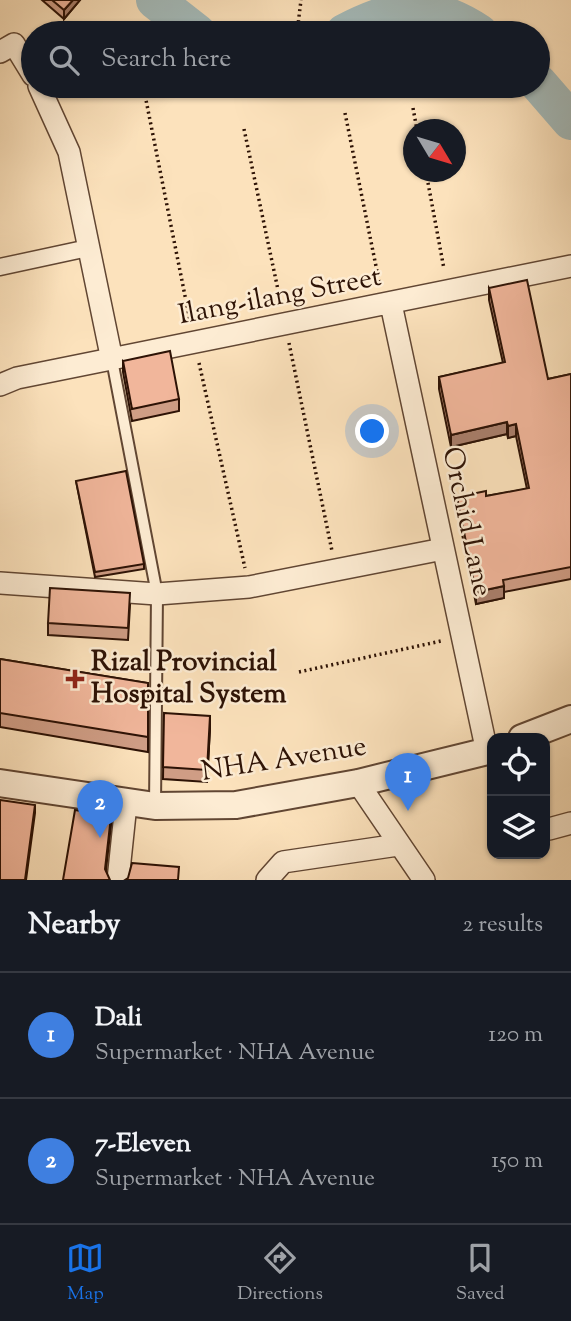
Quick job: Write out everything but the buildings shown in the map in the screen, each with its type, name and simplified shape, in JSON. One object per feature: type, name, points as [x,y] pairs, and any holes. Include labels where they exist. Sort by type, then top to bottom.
[{"type":"street","points":[[0,52],[14,44],[21,55]]},
{"type":"street","points":[[44,98],[69,152],[112,360]]},
{"type":"street","points":[[0,267],[88,248]]},
{"type":"street","name":"Ilang-ilang Street","points":[[0,385],[17,378],[571,265]]},
{"type":"street","name":"Orchid Lane","points":[[387,304],[487,742]]},
{"type":"street","points":[[0,583],[157,594],[249,587],[443,549]]},
{"type":"street","points":[[535,733],[571,719]]},
{"type":"street","name":"NHA Avenue","points":[[0,783],[126,804],[236,805],[358,783],[487,751]]},
{"type":"street","points":[[358,783],[417,878]]},
{"type":"street","points":[[118,880],[126,804]]},
{"type":"street","points":[[550,829],[571,823]]},
{"type":"street","points":[[267,880],[283,862],[398,845]]},
{"type":"lane","points":[[112,360],[157,594],[155,806]]},
{"type":"path","points":[[298,21],[301,0]]},
{"type":"path","points":[[413,108],[416,119]]},
{"type":"path","points":[[345,113],[387,304]]},
{"type":"path","points":[[244,129],[335,570]]},
{"type":"path","points":[[427,182],[449,292]]},
{"type":"path","points":[[299,672],[462,636]]},
{"type":"waterway","points":[[155,0],[182,21]]},
{"type":"waterway","points":[[370,21],[412,10],[428,11],[459,21]]},
{"type":"waterway","points":[[550,97],[571,121]]},
{"type":"place","name":"Rizal Provincial Hospital System","points":[[75,679]]},
{"type":"place","name":"Dali","points":[[408,811]]},
{"type":"place","name":"7-Eleven","points":[[100,838]]}]
